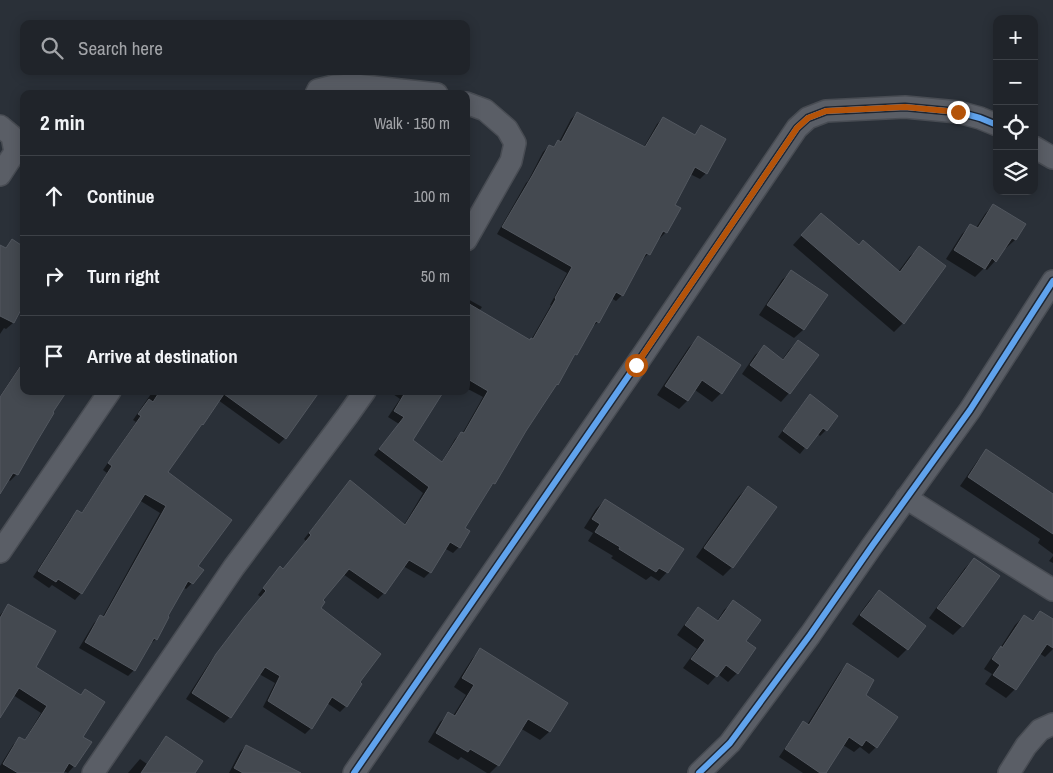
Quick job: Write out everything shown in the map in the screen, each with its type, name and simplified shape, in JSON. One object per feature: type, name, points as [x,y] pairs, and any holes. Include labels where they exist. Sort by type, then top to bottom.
[{"type":"street","points":[[318,90],[348,85],[397,90]]},
{"type":"street","points":[[470,104],[485,110],[507,129],[515,144],[512,161],[470,233]]},
{"type":"street","points":[[354,773],[797,128],[808,118],[826,111],[905,107],[958,112],[993,123]]},
{"type":"street","points":[[0,126],[12,136],[15,152],[0,176]]},
{"type":"street","points":[[1038,149],[1053,158]]},
{"type":"street","points":[[699,773],[730,743],[810,635],[970,410],[1053,280]]},
{"type":"street","points":[[0,552],[107,395]]},
{"type":"street","points":[[93,773],[234,567],[362,395]]},
{"type":"street","points":[[906,498],[1053,590]]},
{"type":"street","points":[[1009,773],[1026,746],[1040,730],[1053,724]]},
{"type":"building","points":[[577,112],[645,147],[663,117],[695,135],[701,125],[726,139],[707,174],[695,167],[675,205],[681,208],[667,233],[663,231],[650,255],[646,253],[623,296],[616,292],[599,323],[596,321],[577,355],[575,354],[558,385],[526,431],[495,484],[493,483],[465,528],[470,531],[460,548],[450,542],[431,573],[409,560],[385,594],[349,569],[323,600],[325,602],[321,608],[381,654],[360,682],[362,684],[347,707],[332,697],[312,729],[268,701],[280,676],[265,667],[231,718],[192,693],[216,654],[266,591],[263,588],[280,566],[283,569],[311,535],[309,533],[350,480],[405,525],[429,487],[379,449],[404,417],[394,411],[404,395],[441,395],[413,440],[442,462],[461,432],[464,433],[488,391],[470,380],[470,304],[530,340],[531,338],[533,339],[556,299],[572,267],[502,227],[549,145],[554,147],[558,140],[561,142]]},
{"type":"building","points":[[993,204],[1026,224],[1016,240],[1012,238],[996,262],[992,258],[985,269],[954,250],[970,224],[978,228]]},
{"type":"building","points":[[821,213],[859,245],[863,240],[900,272],[919,246],[946,266],[904,324],[801,235]]},
{"type":"building","points":[[12,239],[20,244],[20,312],[14,323],[0,316],[0,245],[6,248]]},
{"type":"building","points":[[791,270],[828,295],[804,330],[767,305]]},
{"type":"building","points":[[698,336],[741,365],[722,394],[702,380],[688,401],[665,386]]},
{"type":"building","points":[[798,340],[819,355],[790,394],[750,365],[764,345],[783,360]]},
{"type":"building","points":[[20,367],[20,395],[64,395],[18,475],[13,473],[0,494],[0,397]]},
{"type":"building","points":[[810,394],[838,416],[827,431],[823,428],[807,449],[783,431]]},
{"type":"building","points":[[157,395],[223,395],[168,472],[232,520],[198,566],[204,570],[193,584],[188,581],[157,640],[154,638],[135,671],[85,642],[100,615],[104,617],[166,506],[145,494],[82,594],[58,579],[56,582],[38,571],[77,510],[82,513],[112,466],[108,463],[141,416],[138,414],[149,399],[153,402]]},
{"type":"building","points":[[225,395],[317,395],[286,439]]},
{"type":"building","points":[[986,449],[1053,494],[1053,534],[968,477]]},
{"type":"building","points":[[748,486],[777,507],[733,568],[704,548]]},
{"type":"building","points":[[605,499],[684,549],[668,573],[659,568],[656,572],[595,532],[600,524],[592,519]]},
{"type":"building","points":[[974,558],[1000,576],[963,627],[937,608]]},
{"type":"building","points":[[879,590],[926,626],[908,650],[860,615]]},
{"type":"building","points":[[733,600],[761,620],[746,641],[756,648],[738,674],[726,665],[717,677],[691,659],[705,640],[685,625],[698,607],[718,621]]},
{"type":"building","points":[[8,604],[56,631],[36,667],[81,695],[85,689],[105,702],[83,737],[92,742],[75,767],[69,763],[63,773],[18,773],[3,764],[19,737],[25,740],[47,706],[19,688],[0,718],[0,618]]},
{"type":"building","points":[[1040,611],[1053,619],[1053,648],[1047,644],[1016,690],[993,675],[1000,665],[992,659],[1001,646],[1002,648],[1024,615],[1033,621]]},
{"type":"building","points":[[480,648],[568,703],[550,732],[528,719],[499,766],[470,749],[468,752],[436,733],[448,712],[455,716],[474,685],[462,678]]},
{"type":"building","points":[[847,663],[874,680],[866,695],[898,717],[877,748],[866,740],[862,746],[849,737],[826,773],[820,773],[785,749],[803,721],[809,725]]},
{"type":"building","points":[[166,736],[203,761],[195,773],[141,773]]},
{"type":"building","points":[[246,745],[301,773],[243,773],[234,768]]},
{"type":"cycle path","points":[[354,773],[797,128],[808,118],[826,111],[905,107],[958,112],[993,123]]},
{"type":"cycle path","points":[[699,773],[730,743],[810,635],[970,410],[1053,281]]},
{"type":"route","points":[[636,365],[797,128],[808,118],[826,111],[905,107],[958,112]]}]
